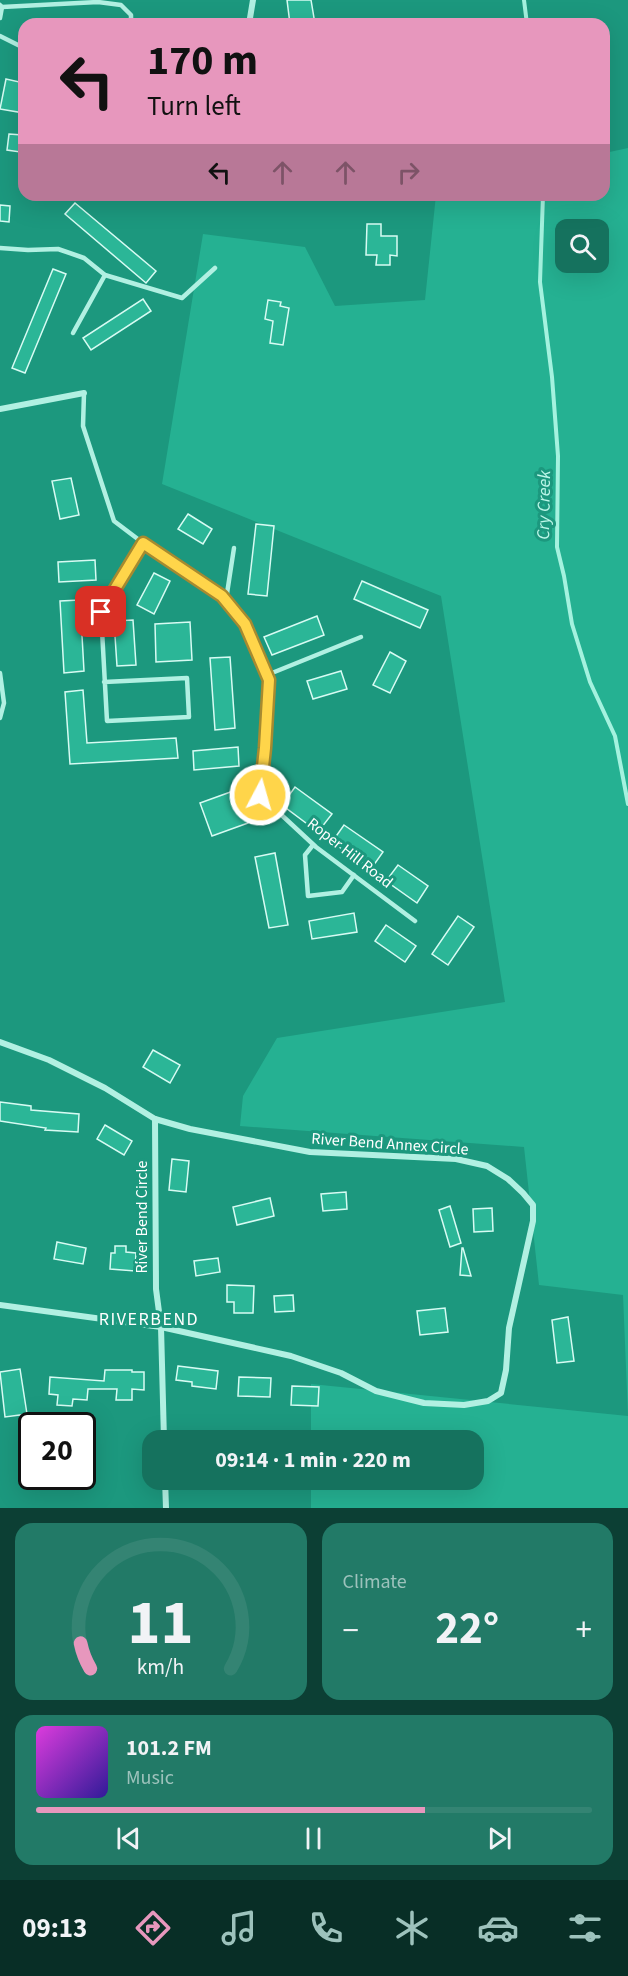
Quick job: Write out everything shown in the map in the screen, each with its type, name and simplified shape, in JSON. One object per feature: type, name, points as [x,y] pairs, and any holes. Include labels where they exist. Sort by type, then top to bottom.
[{"type":"street","points":[[250,18],[253,0]]},
{"type":"street","name":"Roper Hill Road","points":[[0,409],[84,393]]},
{"type":"street","points":[[0,1042],[48,1060],[86,1078],[155,1119]]},
{"type":"street","name":"River Bend Annex Circle","points":[[155,1119],[189,1129],[310,1152],[456,1159],[487,1166],[508,1179],[524,1193],[533,1205],[533,1221],[509,1328],[506,1370],[501,1393],[488,1401],[464,1405],[424,1403],[376,1392],[341,1373],[291,1356],[161,1327]]},
{"type":"street","name":"River Bend Circle","points":[[155,1119],[156,1289],[161,1327],[164,1430]]},
{"type":"street","points":[[0,1305],[161,1327]]},
{"type":"street","points":[[165,1490],[166,1508]]},
{"type":"lane","points":[[0,18],[1,6],[98,2],[121,5],[131,15],[131,18]]},
{"type":"lane","points":[[0,36],[18,45]]},
{"type":"lane","points":[[0,248],[58,249],[84,258],[105,275],[182,298],[215,268]]},
{"type":"lane","points":[[73,333],[105,275]]},
{"type":"lane","name":"Roper Hill Road","points":[[84,393],[83,426],[114,521],[222,596],[245,624],[269,680],[260,795],[313,845],[415,921]]},
{"type":"lane","points":[[104,682],[187,678],[189,717],[107,721],[104,682],[101,612],[143,543]]},
{"type":"lane","points":[[226,600],[234,548]]},
{"type":"lane","points":[[267,675],[362,637]]},
{"type":"lane","points":[[0,673],[4,703],[0,718]]},
{"type":"lane","points":[[313,845],[305,855],[308,896],[342,892],[354,875]]},
{"type":"green space","points":[[628,148],[628,1416],[623,1295],[539,1285],[524,1147],[240,1126],[243,1096],[277,1038],[505,1002],[441,596],[162,484],[203,234],[305,247],[335,306],[425,300],[435,201],[610,201],[610,152]]},
{"type":"green space","points":[[311,1384],[628,1416],[628,1508],[311,1508],[311,1490],[484,1490],[484,1430],[311,1430]]},
{"type":"building","points":[[287,0],[311,0],[314,18],[289,18]]},
{"type":"building","points":[[6,79],[18,82],[18,112],[0,109]]},
{"type":"building","points":[[9,134],[18,135],[18,152],[7,150]]},
{"type":"building","points":[[75,203],[156,271],[146,283],[65,214]]},
{"type":"building","points":[[0,205],[10,206],[9,222],[0,221]]},
{"type":"building","points":[[367,224],[381,224],[381,236],[397,236],[397,256],[390,255],[390,265],[376,265],[377,255],[366,255]]},
{"type":"building","points":[[53,269],[66,274],[25,373],[12,368]]},
{"type":"building","points":[[143,299],[151,311],[91,350],[83,338]]},
{"type":"building","points":[[268,300],[281,302],[280,306],[289,308],[283,345],[270,343],[273,321],[265,319]]},
{"type":"building","points":[[71,478],[79,515],[60,519],[52,481]]},
{"type":"building","points":[[188,514],[212,529],[203,544],[178,529]]},
{"type":"building","points":[[256,524],[274,526],[267,596],[248,594]]},
{"type":"building","points":[[95,560],[96,580],[59,582],[58,562]]},
{"type":"building","points":[[154,573],[170,581],[154,614],[137,605]]},
{"type":"building","points":[[362,581],[428,610],[420,628],[354,599]]},
{"type":"building","points":[[80,600],[84,671],[64,673],[60,601]]},
{"type":"building","points":[[317,616],[324,635],[272,655],[264,637]]},
{"type":"building","points":[[133,620],[136,665],[117,666],[114,621]]},
{"type":"building","points":[[190,622],[192,660],[156,662],[155,624]]},
{"type":"building","points":[[390,652],[406,661],[390,693],[373,685]]},
{"type":"building","points":[[230,657],[235,728],[215,730],[210,658]]},
{"type":"building","points":[[341,671],[347,689],[313,699],[307,681]]},
{"type":"building","points":[[83,690],[87,743],[176,738],[178,758],[70,764],[65,692]]},
{"type":"building","points":[[238,747],[239,766],[194,770],[193,751]]},
{"type":"building","points":[[295,787],[332,814],[318,832],[282,805]]},
{"type":"building","points":[[236,790],[248,823],[212,836],[200,803]]},
{"type":"building","points":[[344,825],[383,852],[371,869],[332,842]]},
{"type":"building","points":[[275,853],[288,925],[269,928],[255,857]]},
{"type":"building","points":[[398,865],[428,886],[417,903],[386,881]]},
{"type":"building","points":[[354,913],[357,932],[312,939],[309,921]]},
{"type":"building","points":[[458,916],[474,927],[448,965],[432,954]]},
{"type":"building","points":[[386,925],[416,946],[405,962],[375,941]]},
{"type":"building","points":[[153,1050],[180,1065],[170,1083],[143,1067]]},
{"type":"building","points":[[0,1102],[31,1106],[31,1110],[79,1114],[78,1132],[45,1130],[46,1128],[0,1121]]},
{"type":"building","points":[[105,1125],[132,1141],[124,1155],[97,1139]]},
{"type":"building","points":[[172,1159],[189,1161],[186,1192],[169,1190]]},
{"type":"building","points":[[346,1192],[347,1209],[323,1211],[321,1194]]},
{"type":"building","points":[[270,1198],[274,1216],[237,1225],[233,1207]]},
{"type":"building","points":[[450,1206],[461,1243],[450,1247],[439,1210]]},
{"type":"building","points":[[492,1208],[493,1231],[474,1232],[473,1209]]},
{"type":"building","points":[[57,1242],[86,1248],[83,1264],[54,1259]]},
{"type":"building","points":[[115,1246],[126,1246],[126,1252],[136,1253],[135,1271],[110,1269],[111,1253],[115,1253]]},
{"type":"building","points":[[463,1248],[471,1276],[460,1275]]},
{"type":"building","points":[[218,1258],[220,1272],[196,1276],[194,1261]]},
{"type":"building","points":[[227,1285],[254,1286],[253,1313],[234,1313],[234,1302],[227,1302]]},
{"type":"building","points":[[293,1295],[294,1311],[275,1312],[274,1296]]},
{"type":"building","points":[[445,1308],[448,1332],[420,1335],[417,1311]]},
{"type":"building","points":[[568,1317],[574,1361],[557,1363],[552,1320]]},
{"type":"building","points":[[178,1366],[218,1371],[216,1389],[192,1386],[192,1382],[176,1380]]},
{"type":"building","points":[[20,1369],[27,1412],[18,1412],[18,1415],[5,1417],[0,1372]]},
{"type":"building","points":[[105,1370],[144,1372],[144,1390],[132,1389],[132,1400],[116,1400],[117,1389],[88,1389],[87,1400],[73,1399],[72,1406],[57,1405],[58,1395],[49,1394],[50,1377],[104,1381]]},
{"type":"building","points":[[239,1377],[271,1378],[270,1397],[238,1396]]},
{"type":"building","points":[[292,1386],[319,1387],[318,1406],[291,1405]]},
{"type":"waterway","name":"Cry Creek","points":[[524,0],[526,18]]},
{"type":"waterway","name":"Cry Creek","points":[[543,201],[540,282],[552,377],[558,456],[557,547],[572,624],[590,682],[615,736],[628,804]]},
{"type":"district","name":"RIVERBEND","points":[[149,1319]]},
{"type":"route","points":[[101,612],[143,543],[222,596],[245,624],[269,680],[260,795]]}]
